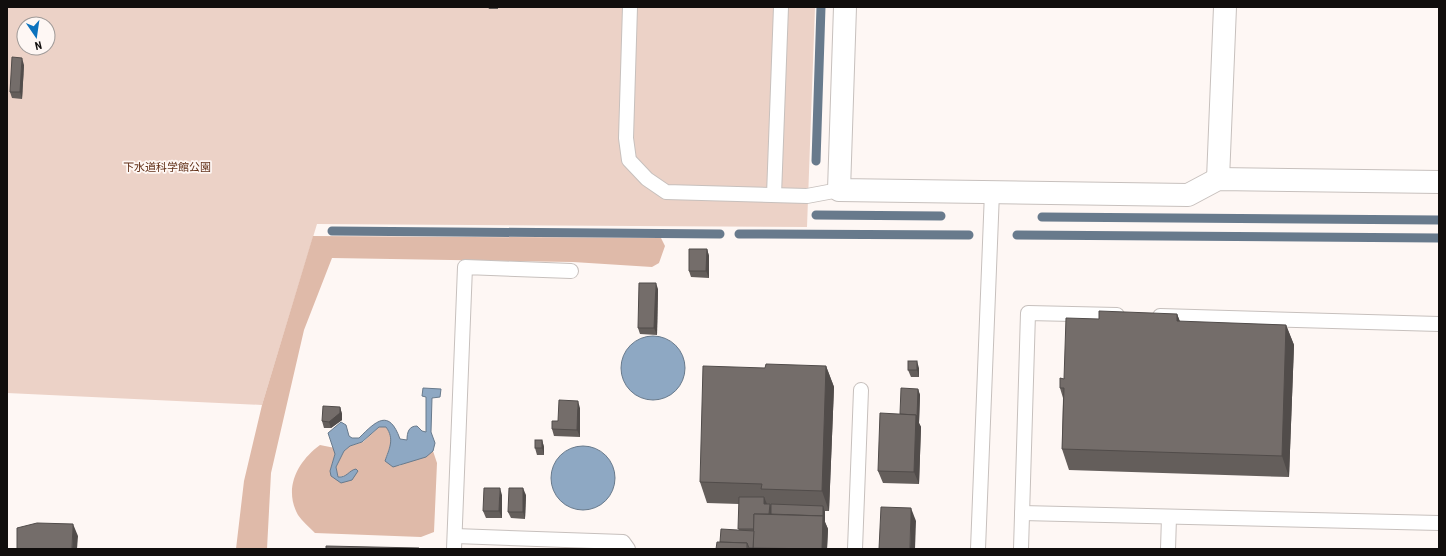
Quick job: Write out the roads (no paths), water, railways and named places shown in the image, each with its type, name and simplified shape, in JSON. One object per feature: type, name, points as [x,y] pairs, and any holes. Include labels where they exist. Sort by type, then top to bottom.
[{"type":"street","points":[[846,7],[839,190],[1188,194],[1218,179],[1439,182]]},
{"type":"street","points":[[1218,179],[1225,7]]},
{"type":"lane","points":[[630,7],[626,138],[629,160],[647,179],[666,192],[807,196],[839,190]]},
{"type":"lane","points":[[774,195],[781,7]]},
{"type":"lane","points":[[978,549],[992,192]]},
{"type":"lane","points":[[571,271],[464,267],[455,543],[623,542],[628,549]]},
{"type":"lane","points":[[1021,549],[1028,312],[1130,315]]},
{"type":"lane","points":[[1146,316],[1439,324]]},
{"type":"lane","points":[[855,549],[861,390]]},
{"type":"lane","points":[[1022,513],[1439,523]]},
{"type":"lane","points":[[1168,549],[1169,516]]},
{"type":"water","points":[[647,336],[659,336],[676,345],[683,356],[685,368],[683,380],[676,391],[659,400],[647,400],[635,395],[626,386],[621,374],[621,362],[626,350],[635,341]]},
{"type":"water","points":[[423,388],[441,389],[440,397],[432,398],[431,432],[435,443],[433,451],[426,457],[393,467],[385,461],[391,440],[389,431],[386,427],[379,427],[362,442],[350,446],[344,451],[336,467],[338,477],[344,476],[356,469],[358,471],[352,480],[341,483],[331,476],[330,471],[335,454],[328,433],[341,422],[346,425],[349,436],[352,438],[359,438],[371,427],[382,420],[391,423],[396,429],[400,439],[407,440],[409,430],[414,426],[417,426],[422,431],[426,432],[426,397],[422,396]]},
{"type":"water","points":[[577,446],[589,446],[606,455],[613,466],[615,478],[613,490],[606,501],[589,510],[577,510],[565,505],[556,496],[551,484],[551,472],[556,460],[565,451]]},
{"type":"waterway","points":[[816,161],[821,7]]},
{"type":"waterway","points":[[816,215],[941,216]]},
{"type":"waterway","points":[[1042,217],[1439,220]]},
{"type":"waterway","points":[[332,231],[720,234]]},
{"type":"waterway","points":[[739,234],[969,235]]},
{"type":"waterway","points":[[1017,235],[1439,238]]},
{"type":"park label","name":"下水道科学館公園","points":[[167,167]]}]
